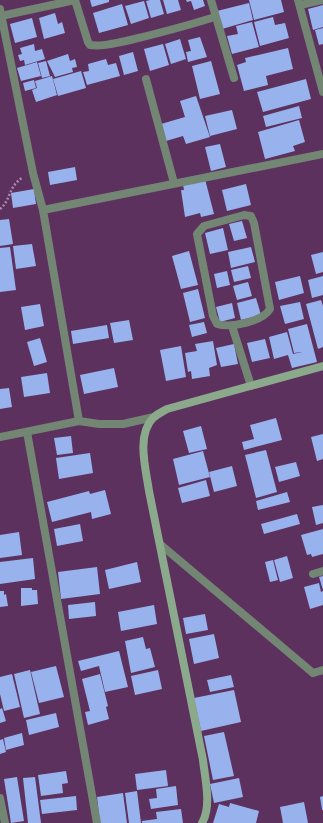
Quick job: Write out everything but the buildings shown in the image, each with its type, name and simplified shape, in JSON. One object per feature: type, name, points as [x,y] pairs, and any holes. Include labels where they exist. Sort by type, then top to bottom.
[{"type":"main road","points":[[202,823],[205,818],[207,793],[203,760],[144,455],[144,441],[148,425],[154,417],[167,409],[323,366]]},
{"type":"street","points":[[79,421],[43,210],[33,173],[1,13],[75,0],[88,42],[90,45],[94,46],[109,45],[133,40],[216,17]]},
{"type":"street","points":[[211,0],[234,78]]},
{"type":"street","points":[[323,0],[299,3],[323,92]]},
{"type":"street","points":[[146,79],[174,184]]},
{"type":"street","points":[[43,210],[323,154]]},
{"type":"street","points":[[246,215],[251,216],[254,223],[271,306],[269,312],[264,316],[232,326],[217,324],[213,316],[197,234],[204,226],[246,215]]},
{"type":"street","points":[[232,326],[251,386]]},
{"type":"street","points":[[0,437],[79,421],[99,424],[123,424],[154,417]]},
{"type":"street","points":[[27,432],[96,823]]},
{"type":"street","points":[[161,545],[313,672],[323,670]]},
{"type":"street","points":[[313,574],[323,571]]},
{"type":"street","points":[[0,798],[5,823]]},
{"type":"path","points":[[0,209],[4,205],[13,186],[20,179],[33,173]]}]
